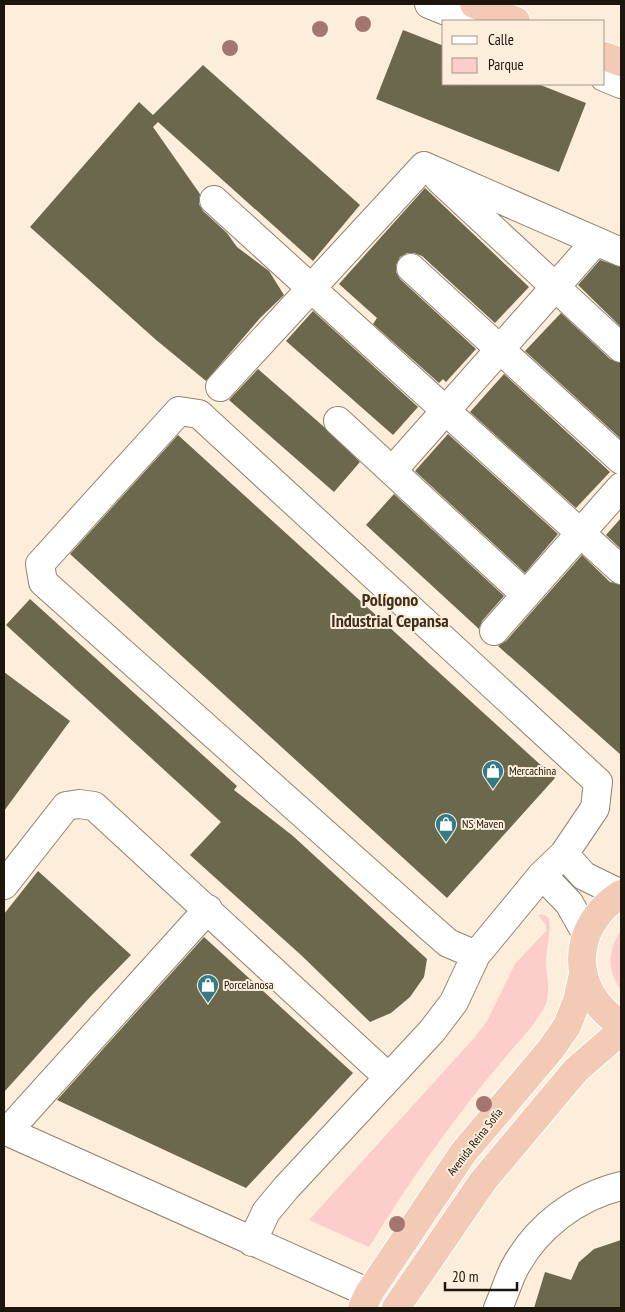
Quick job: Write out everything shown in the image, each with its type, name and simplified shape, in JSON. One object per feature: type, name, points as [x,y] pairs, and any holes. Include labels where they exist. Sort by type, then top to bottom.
[{"type":"highway","points":[[474,4],[514,20]]},
{"type":"highway","points":[[605,56],[621,62]]},
{"type":"highway","points":[[621,894],[606,904],[594,918],[586,933],[582,954],[583,975],[591,997],[606,1015],[621,1024]]},
{"type":"highway","name":"Avenida Reina Sofía","points":[[365,1301],[463,1154],[551,1049],[567,1026],[577,1001],[583,975]]},
{"type":"highway","points":[[396,1308],[483,1181],[576,1070],[621,1031]]},
{"type":"street","points":[[429,4],[469,20]]},
{"type":"street","points":[[605,77],[621,84]]},
{"type":"street","points":[[424,166],[621,252]]},
{"type":"street","points":[[424,166],[621,348]]},
{"type":"street","points":[[220,387],[424,166]]},
{"type":"street","points":[[214,200],[621,570]]},
{"type":"street","points":[[392,471],[596,240]]},
{"type":"street","points":[[411,268],[621,460]]},
{"type":"street","points":[[252,1242],[266,1212],[432,1031],[454,1002],[461,984],[481,949],[542,876],[564,854],[594,808],[598,782],[199,414],[179,411],[40,564],[43,582],[448,943],[481,949]]},
{"type":"street","points":[[338,421],[526,595]]},
{"type":"street","points":[[494,631],[621,487]]},
{"type":"street","points":[[4,885],[66,806],[79,804],[94,806],[208,909],[388,1077]]},
{"type":"street","points":[[564,854],[584,876],[621,894]]},
{"type":"street","points":[[542,876],[569,903],[586,933]]},
{"type":"street","points":[[208,909],[5,1131],[252,1242],[365,1301]]},
{"type":"street","points":[[432,929],[461,984]]},
{"type":"street","points":[[498,1308],[514,1268],[542,1228],[576,1203],[621,1186]]},
{"type":"green space","points":[[543,914],[549,918],[546,960],[548,995],[544,1008],[529,1030],[444,1135],[405,1190],[369,1247],[309,1220],[475,1037],[487,1021],[515,964],[546,931],[546,925],[538,915]]},
{"type":"green space","points":[[621,930],[621,990],[613,975],[610,960],[613,945]]},
{"type":"building","points":[[403,30],[442,45],[442,85],[541,85],[586,103],[559,172],[376,99]]},
{"type":"building","points":[[203,65],[360,205],[313,261],[158,122],[153,127],[200,194],[199,204],[203,211],[227,233],[237,247],[269,271],[284,295],[260,318],[206,381],[155,339],[30,227],[139,102],[153,115]]},
{"type":"building","points":[[425,188],[529,287],[495,323],[422,256],[407,253],[400,257],[396,265],[396,272],[400,279],[476,349],[446,382],[443,379],[439,383],[373,324],[377,318],[339,284]]},
{"type":"building","points":[[600,260],[621,267],[621,327],[578,285]]},
{"type":"building","points":[[313,311],[418,407],[393,435],[286,341]]},
{"type":"building","points":[[561,313],[610,359],[621,363],[621,439],[525,351]]},
{"type":"building","points":[[258,369],[323,426],[360,462],[334,492],[229,400]]},
{"type":"building","points":[[504,374],[610,472],[576,508],[470,412]]},
{"type":"building","points":[[448,434],[558,534],[525,573],[415,471]]},
{"type":"building","points":[[178,435],[555,778],[447,898],[70,554]]},
{"type":"building","points":[[394,494],[504,596],[482,621],[479,629],[366,525]]},
{"type":"building","points":[[621,518],[621,549],[606,535]]},
{"type":"building","points":[[582,555],[610,582],[621,585],[621,755],[498,646],[506,641]]},
{"type":"building","points":[[30,599],[237,786],[234,790],[293,836],[427,959],[424,977],[410,997],[391,1013],[370,1022],[301,955],[190,855],[221,822],[6,625]]},
{"type":"building","points":[[4,672],[70,721],[4,811]]},
{"type":"building","points":[[38,871],[131,955],[4,1092],[4,914]]},
{"type":"building","name":"Porcelanosa","points":[[204,937],[353,1073],[246,1188],[57,1100]]},
{"type":"building","points":[[621,1240],[621,1308],[534,1308],[545,1272],[571,1280],[579,1262],[594,1249]]},
{"type":"place","name":"Mercachina","points":[[493,790]]},
{"type":"place","name":"NS Maven","points":[[446,843]]},
{"type":"place","name":"Porcelanosa","points":[[208,1004]]},
{"type":"district","name":"Polígono Industrial Cepansa","points":[[390,610]]}]
